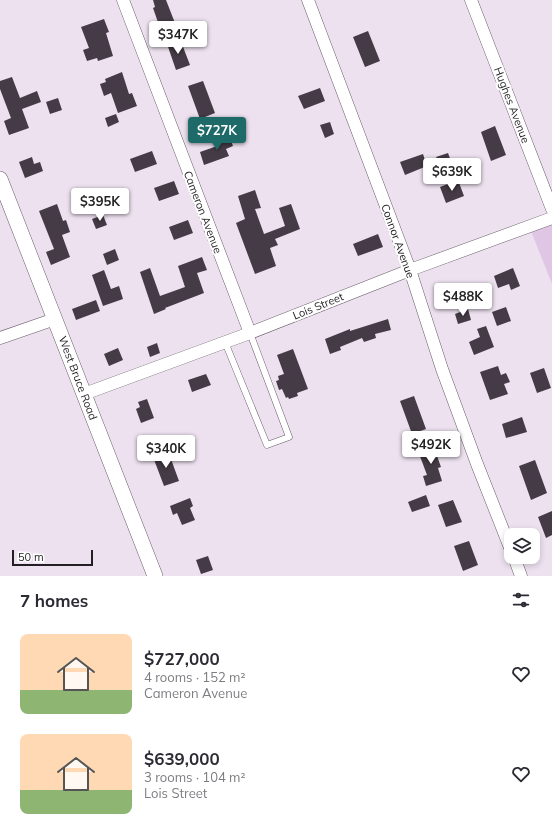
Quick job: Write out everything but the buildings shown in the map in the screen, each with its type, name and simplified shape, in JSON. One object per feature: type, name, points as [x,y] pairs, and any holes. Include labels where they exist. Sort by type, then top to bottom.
[{"type":"street","name":"Cameron Avenue","points":[[123,0],[250,333]]},
{"type":"street","name":"Connor Avenue","points":[[308,0],[410,270],[442,369],[504,532]]},
{"type":"street","name":"Hughes Avenue","points":[[471,0],[552,209]]},
{"type":"street","name":"West Bruce Road","points":[[0,179],[155,576]]},
{"type":"street","name":"Lois Street","points":[[84,394],[250,333],[410,270],[552,218]]},
{"type":"street","points":[[0,338],[55,319]]},
{"type":"street","points":[[517,564],[522,576]]},
{"type":"lane","points":[[225,342],[267,445],[289,437],[250,333]]},
{"type":"shaded area","points":[[552,224],[552,284],[531,231]]}]
